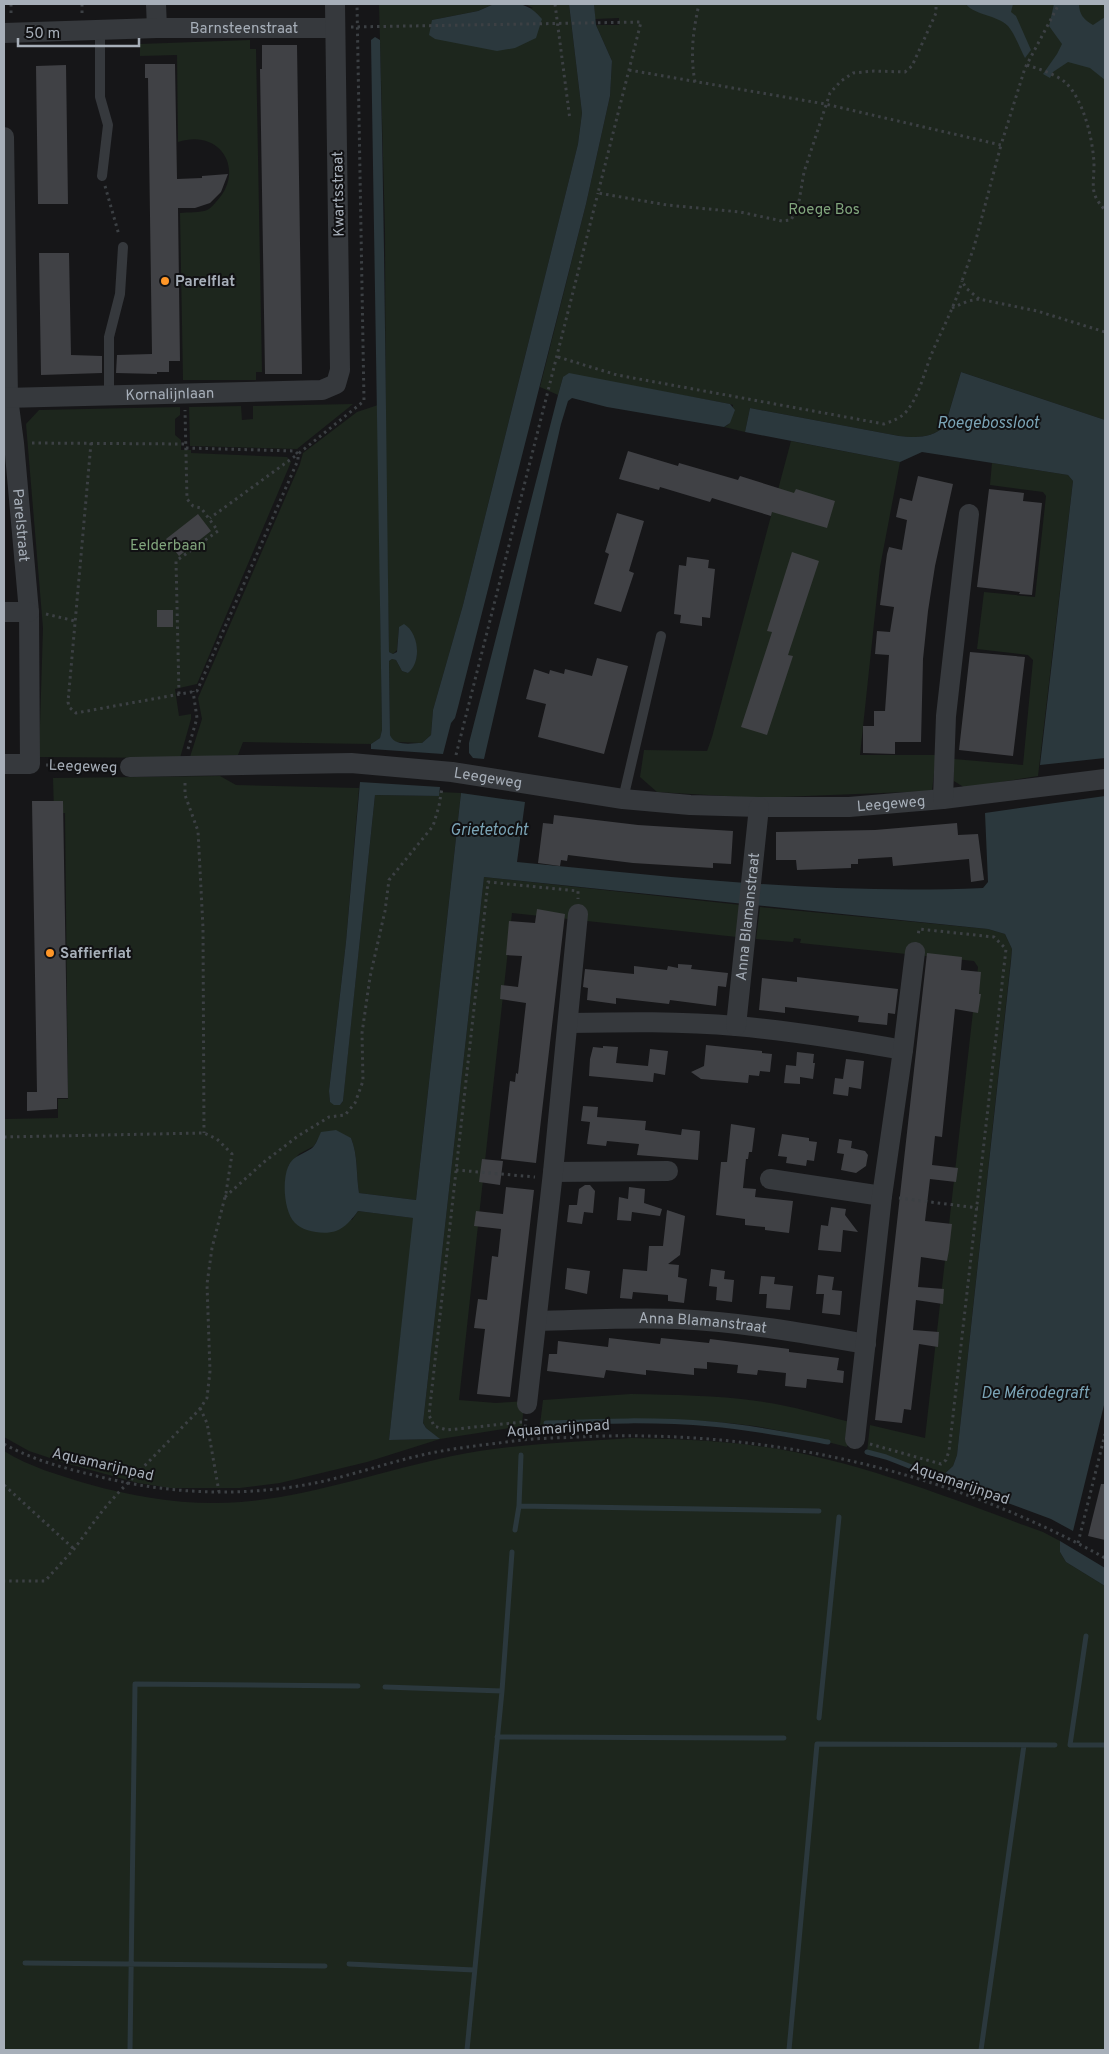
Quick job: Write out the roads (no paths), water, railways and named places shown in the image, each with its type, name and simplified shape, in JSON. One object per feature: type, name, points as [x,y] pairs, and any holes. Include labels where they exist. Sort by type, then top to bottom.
[{"type":"street","points":[[156,4],[156,28]]},
{"type":"street","name":"Kwartsstraat","points":[[335,4],[340,370],[336,384]]},
{"type":"street","name":"Barnsteenstraat","points":[[4,34],[156,28],[335,28]]},
{"type":"street","name":"Parelstraat","points":[[4,137],[6,398],[14,442],[29,612],[30,764],[4,764]]},
{"type":"street","name":"Kornalijnlaan","points":[[6,398],[322,390],[336,384]]},
{"type":"street","name":"Leegeweg","points":[[943,800],[946,716],[969,514]]},
{"type":"street","points":[[4,612],[29,612]]},
{"type":"street","name":"Leegeweg","points":[[130,767],[351,763],[448,772],[623,799],[690,805],[759,807],[849,807],[943,800],[1105,779]]},
{"type":"street","name":"Anna Blamanstraat","points":[[736,1026],[759,807]]},
{"type":"street","points":[[526,1412],[553,1176],[578,914]]},
{"type":"street","points":[[855,1440],[882,1196],[915,952]]},
{"type":"street","points":[[568,1023],[649,1022],[736,1026],[820,1036],[903,1050]]},
{"type":"street","points":[[553,1176],[668,1171]]},
{"type":"street","points":[[770,1179],[882,1196]]},
{"type":"street","name":"Anna Blamanstraat","points":[[537,1321],[678,1319],[733,1323],[866,1344]]},
{"type":"lane","points":[[100,30],[100,97],[108,125],[102,176]]},
{"type":"lane","points":[[109,394],[109,337],[120,294],[123,248]]},
{"type":"lane","points":[[623,799],[661,636]]},
{"type":"water","points":[[494,4],[520,4],[536,13],[542,19],[536,38],[515,48],[497,51],[435,39],[429,35],[432,20],[478,11]]},
{"type":"water","points":[[569,4],[594,4],[596,25],[612,61],[610,96],[586,204],[458,707],[455,718],[451,723],[443,754],[371,749],[371,744],[380,738],[382,730],[371,40],[375,37],[380,40],[389,652],[393,654],[397,652],[399,627],[404,624],[413,634],[417,648],[415,662],[408,673],[402,671],[396,660],[392,659],[389,661],[390,735],[392,739],[400,743],[409,744],[422,743],[431,735],[433,710],[463,605],[578,144],[582,113]]},
{"type":"water","points":[[966,4],[1013,4],[1011,12],[1016,16],[1031,50],[1025,58],[1008,26],[998,19],[974,11]]},
{"type":"water","points":[[1054,4],[1079,4],[1083,16],[1093,25],[1105,17],[1105,80],[1090,68],[1068,62],[1053,72],[1050,78],[1043,74],[1062,44],[1049,26]]},
{"type":"water","name":"Roegebossloot","points":[[961,372],[1105,420],[1105,758],[1040,765],[1073,481],[1068,475],[922,452],[900,462],[745,432],[750,408],[899,436],[918,437],[929,435],[945,426]]},
{"type":"water","points":[[569,373],[730,404],[735,410],[730,423],[724,427],[607,407],[572,398],[568,401],[561,424],[484,759],[473,758],[469,753],[469,743],[558,395],[563,377]]},
{"type":"water","points":[[360,782],[440,787],[439,796],[375,795],[343,1101],[340,1105],[334,1105],[330,1102],[329,1091],[346,942]]},
{"type":"water","points":[[461,793],[525,802],[517,862],[808,887],[925,890],[983,888],[988,882],[985,813],[1105,796],[1105,1401],[1073,1531],[1051,1519],[940,1478],[953,1466],[957,1455],[1011,961],[1012,949],[1005,934],[988,929],[484,877],[423,1423],[426,1428],[440,1439],[389,1440],[413,1218],[358,1211],[339,1230],[326,1233],[309,1231],[295,1223],[288,1212],[285,1180],[288,1167],[293,1159],[314,1146],[321,1132],[336,1130],[351,1138],[356,1158],[359,1193],[416,1200]]},
{"type":"water","points":[[1060,1541],[1105,1568],[1105,1586],[1066,1562],[1060,1552]]},
{"type":"waterway","points":[[546,1423],[690,1422],[755,1429],[828,1442]]},
{"type":"waterway","points":[[867,1452],[886,1457],[940,1478]]},
{"type":"waterway","points":[[515,1530],[519,1506],[521,1455]]},
{"type":"waterway","points":[[519,1506],[819,1511]]},
{"type":"waterway","points":[[819,1718],[839,1517]]},
{"type":"waterway","points":[[467,2050],[502,1691],[512,1552]]},
{"type":"waterway","points":[[1086,1636],[1070,1745],[1105,1745]]},
{"type":"waterway","points":[[130,2050],[135,1684],[358,1686]]},
{"type":"waterway","points":[[385,1687],[502,1691]]},
{"type":"waterway","points":[[497,1737],[784,1738]]},
{"type":"waterway","points":[[789,2050],[817,1744],[1055,1745]]},
{"type":"waterway","points":[[981,2050],[1024,1745]]},
{"type":"waterway","points":[[25,1963],[325,1966]]},
{"type":"waterway","points":[[349,1964],[474,1970]]},
{"type":"place","name":"Parelflat","points":[[165,281]]},
{"type":"place","name":"Saffierflat","points":[[50,953]]},
{"type":"park label","name":"Roege Bos","points":[[824,209]]},
{"type":"park label","name":"Eelderbaan","points":[[168,545]]},
{"type":"water label","name":"Grietetocht","points":[[489,829]]},
{"type":"water label","name":"De Mérodegraft","points":[[1035,1392]]}]
